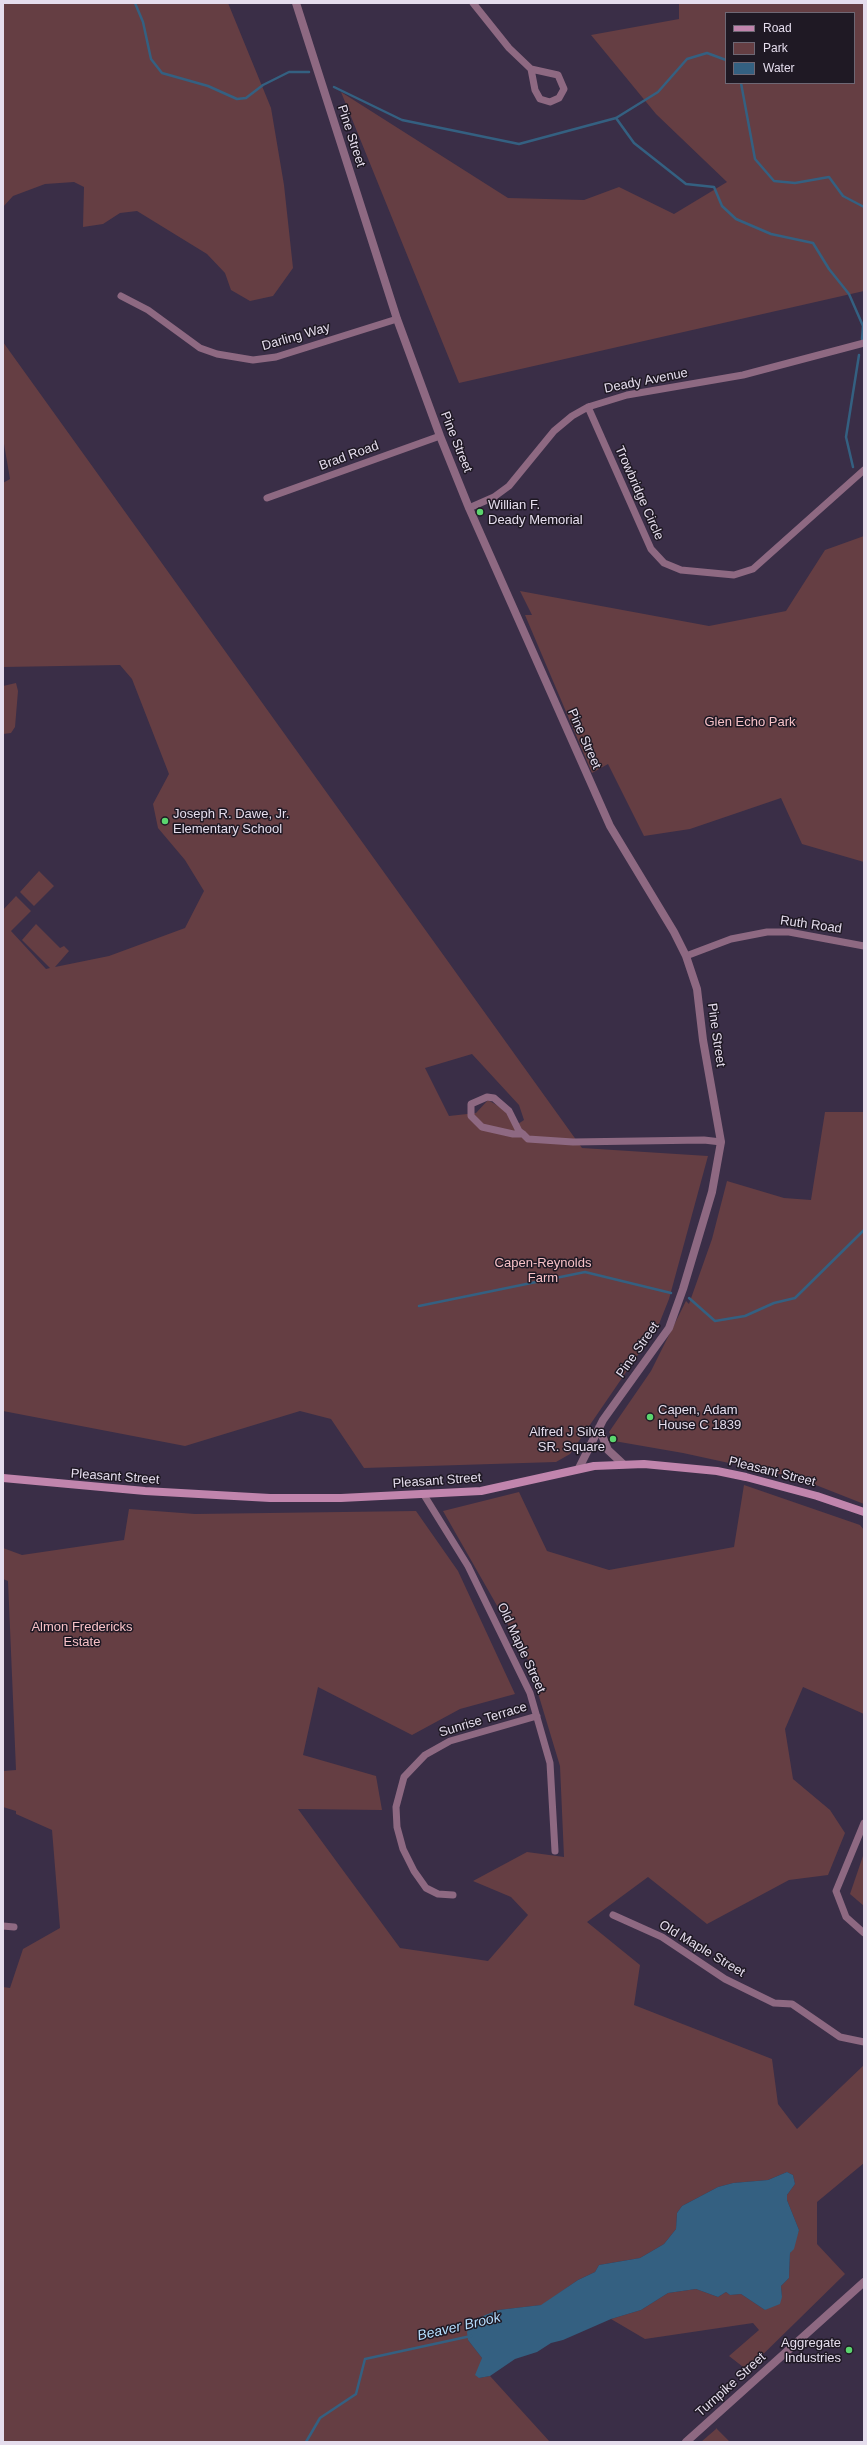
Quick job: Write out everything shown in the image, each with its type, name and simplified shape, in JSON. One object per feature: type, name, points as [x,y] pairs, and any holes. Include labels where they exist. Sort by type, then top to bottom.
[{"type":"main road","name":"Pleasant Street","points":[[3,1478],[76,1486],[270,1498],[424,1495],[481,1491],[579,1468],[624,1464],[672,1466],[717,1471],[817,1496],[864,1512]]},
{"type":"street","name":"Pine Street","points":[[296,3],[397,319],[440,436],[470,508],[610,826],[669,924],[686,956],[697,989],[703,1040],[721,1142],[712,1192],[676,1311],[657,1346],[617,1400],[599,1428],[579,1468]]},
{"type":"street","points":[[473,3],[509,48],[531,69],[558,75],[564,83],[564,88],[559,98],[550,102],[540,99],[535,90],[531,69]]},
{"type":"street","name":"Darling Way","points":[[121,296],[148,310],[200,348],[217,354],[252,360],[276,358],[397,319]]},
{"type":"street","name":"Deady Avenue","points":[[470,508],[494,497],[509,486],[554,431],[572,416],[588,407],[627,395],[744,375],[864,343]]},
{"type":"street","name":"Trowbridge Circle","points":[[588,407],[651,549],[664,563],[682,570],[734,575],[753,569],[864,470]]},
{"type":"street","name":"Brad Road","points":[[267,498],[440,436]]},
{"type":"street","name":"Ruth Road","points":[[686,956],[731,940],[767,932],[789,932],[864,946]]},
{"type":"street","points":[[523,1134],[513,1134],[482,1126],[471,1116],[471,1104],[487,1097],[494,1098],[508,1111],[528,1139],[574,1142],[704,1140],[721,1142]]},
{"type":"street","points":[[599,1428],[608,1450],[624,1464]]},
{"type":"street","name":"Old Maple Street","points":[[424,1495],[468,1566],[521,1673],[537,1716],[550,1763],[555,1851]]},
{"type":"street","name":"Sunrise Terrace","points":[[453,1895],[438,1894],[426,1888],[414,1871],[403,1850],[397,1827],[396,1807],[404,1778],[425,1755],[450,1741],[537,1716]]},
{"type":"street","points":[[864,1822],[836,1891],[846,1917],[864,1933]]},
{"type":"street","name":"Old Maple Street","points":[[613,1915],[662,1937],[725,1979],[774,2002],[792,2004],[840,2037],[864,2042]]},
{"type":"street","points":[[3,1926],[14,1927]]},
{"type":"street","name":"Turnpike Street","points":[[686,2442],[864,2282]]},
{"type":"green space","points":[[3,3],[228,3],[271,108],[284,185],[293,268],[273,296],[250,301],[231,290],[225,273],[207,254],[137,211],[120,213],[103,224],[83,227],[84,187],[74,182],[45,184],[13,196],[3,207]]},
{"type":"green space","points":[[679,3],[864,3],[864,291],[459,383],[341,92],[508,198],[584,200],[619,187],[674,214],[727,182],[656,114],[591,35],[679,19]]},
{"type":"green space","name":"Capen-Reynolds Farm","points":[[3,342],[582,1148],[708,1156],[669,1299],[659,1324],[570,1454],[556,1462],[364,1468],[331,1419],[300,1411],[185,1446],[3,1411],[3,910],[16,896],[31,911],[11,931],[46,969],[50,968],[22,940],[36,924],[60,948],[64,946],[69,951],[55,967],[109,956],[185,928],[204,891],[185,860],[158,828],[153,804],[169,774],[132,679],[120,665],[3,667],[3,483],[10,479],[3,438]],"holes":[[[472,1054],[519,1105],[524,1120],[518,1124],[500,1107],[488,1100],[476,1113],[449,1116],[425,1068]]]},
{"type":"green space","name":"Glen Echo Park","points":[[864,536],[864,862],[802,844],[781,798],[690,829],[644,836],[608,764],[592,773],[525,615],[532,615],[520,591],[709,626],[786,611],[825,550]]},
{"type":"green space","points":[[16,683],[18,691],[15,727],[11,733],[3,734],[3,686]]},
{"type":"green space","points":[[39,871],[54,886],[34,906],[20,892]]},
{"type":"green space","points":[[825,1112],[864,1112],[864,1504],[798,1478],[683,1453],[614,1441],[609,1432],[651,1371],[686,1301],[689,1304],[712,1239],[727,1181],[784,1198],[811,1200]]},
{"type":"green space","name":"Almon Fredericks Estate","points":[[744,1485],[860,1525],[864,1530],[864,1714],[803,1687],[785,1729],[793,1779],[830,1810],[845,1833],[828,1875],[789,1880],[707,1924],[648,1877],[587,1922],[640,1965],[634,2005],[772,2059],[778,2104],[797,2129],[864,2065],[864,2163],[817,2202],[817,2244],[845,2274],[747,2370],[729,2356],[759,2330],[753,2323],[645,2339],[611,2319],[641,2310],[668,2293],[696,2289],[718,2297],[726,2292],[730,2295],[741,2294],[765,2310],[782,2297],[781,2286],[789,2278],[790,2253],[799,2230],[787,2200],[787,2195],[795,2184],[793,2175],[787,2172],[768,2180],[733,2183],[718,2187],[682,2206],[677,2213],[676,2229],[664,2244],[640,2258],[599,2265],[595,2272],[578,2280],[542,2305],[498,2310],[468,2340],[482,2358],[479,2378],[490,2376],[550,2442],[3,2442],[3,1987],[10,1988],[23,1949],[60,1928],[52,1830],[16,1814],[16,1811],[3,1807],[3,1771],[16,1770],[8,1581],[3,1579],[3,1548],[22,1555],[124,1540],[129,1509],[195,1514],[416,1511],[458,1571],[515,1694],[460,1709],[412,1735],[318,1687],[303,1755],[376,1776],[382,1810],[298,1809],[400,1948],[488,1961],[528,1915],[511,1897],[473,1881],[527,1852],[564,1857],[560,1766],[528,1660],[443,1511],[519,1492],[547,1551],[609,1570],[734,1547]]},
{"type":"green space","points":[[864,1853],[864,1906],[850,1894]]},
{"type":"green space","points":[[716,2429],[730,2442],[701,2442]]},
{"type":"water","points":[[787,2172],[793,2175],[795,2184],[787,2195],[787,2200],[799,2230],[794,2249],[790,2253],[789,2278],[781,2286],[782,2297],[780,2304],[765,2310],[741,2294],[730,2295],[726,2292],[718,2297],[696,2289],[668,2293],[641,2310],[611,2319],[563,2340],[551,2343],[537,2352],[515,2359],[490,2376],[479,2378],[475,2375],[482,2358],[468,2340],[467,2332],[471,2324],[478,2318],[498,2310],[541,2305],[578,2280],[595,2272],[599,2265],[640,2258],[664,2244],[676,2229],[677,2213],[682,2206],[718,2187],[733,2183],[768,2180]]},
{"type":"waterway","points":[[135,3],[143,22],[151,59],[162,73],[208,86],[237,99],[246,98],[263,85],[289,72],[309,72]]},
{"type":"waterway","points":[[334,87],[402,120],[519,144],[616,118],[658,92],[687,59],[707,53],[725,60]]},
{"type":"waterway","points":[[741,84],[755,159],[774,181],[795,183],[829,177],[843,196],[864,207]]},
{"type":"waterway","points":[[616,118],[634,143],[686,184],[714,187],[722,206],[736,219],[771,234],[813,243],[829,269],[849,294],[863,326],[862,339]]},
{"type":"waterway","points":[[853,467],[846,437],[859,355]]},
{"type":"waterway","points":[[689,1298],[715,1321],[745,1316],[774,1303],[795,1298],[864,1230]]},
{"type":"waterway","points":[[419,1306],[585,1272],[671,1293]]},
{"type":"waterway","name":"Beaver Brook","points":[[306,2442],[320,2418],[356,2394],[365,2359],[471,2336]]},
{"type":"place","name":"Willian F. Deady Memorial","points":[[480,512]]},
{"type":"place","name":"Joseph R. Dawe, Jr. Elementary School","points":[[165,821]]},
{"type":"place","name":"Capen, Adam House C 1839","points":[[650,1417]]},
{"type":"place","name":"Alfred J Silva SR. Square","points":[[613,1439]]},
{"type":"place","name":"Aggregate Industries","points":[[849,2350]]}]
